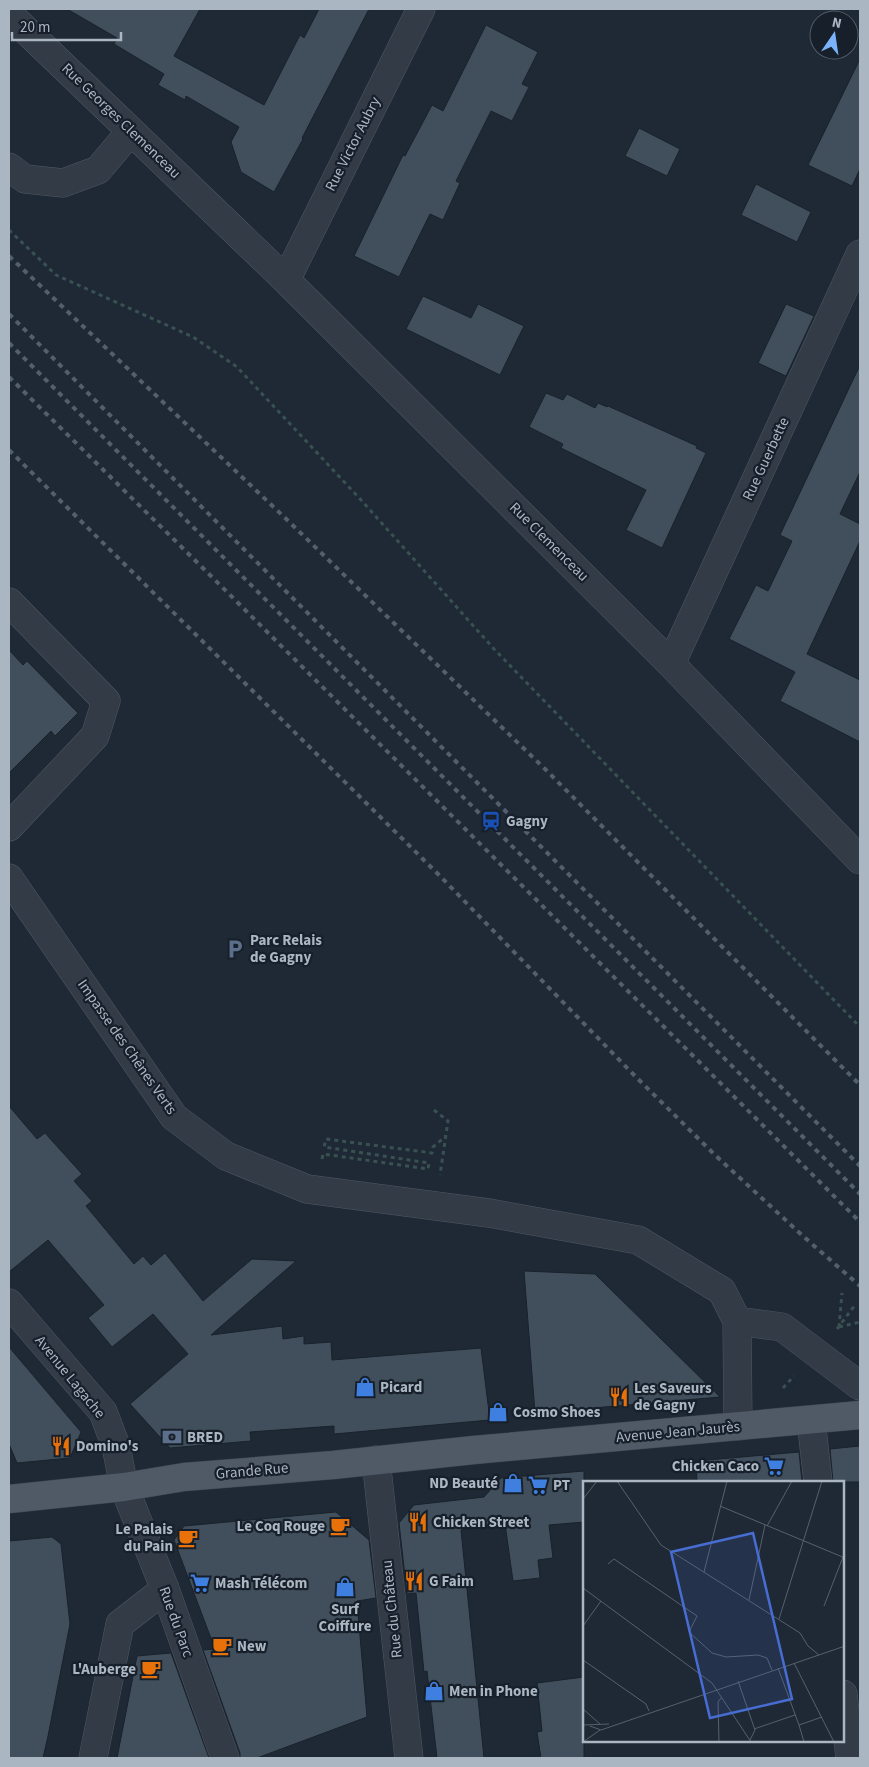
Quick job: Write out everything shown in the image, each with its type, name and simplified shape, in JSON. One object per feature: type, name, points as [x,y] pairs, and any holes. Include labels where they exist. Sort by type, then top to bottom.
[{"type":"main road","name":"Avenue Jean Jaurès","points":[[496,1448],[860,1415]]},
{"type":"main road","name":"Grande Rue","points":[[9,1499],[124,1487],[184,1477],[496,1448]]},
{"type":"street","name":"Rue Victor Aubry","points":[[286,280],[421,9]]},
{"type":"street","name":"Rue Georges Clemenceau","points":[[9,14],[233,228]]},
{"type":"street","points":[[9,168],[25,179],[63,183],[98,170],[130,131]]},
{"type":"street","name":"Rue Clemenceau","points":[[233,228],[671,664],[860,860]]},
{"type":"street","name":"Rue Guerbette","points":[[671,664],[860,254]]},
{"type":"street","points":[[9,602],[106,701],[95,736],[9,827]]},
{"type":"street","name":"Impasse des Chênes Verts","points":[[9,878],[174,1117],[226,1156],[307,1189],[489,1213],[638,1240],[722,1291],[737,1321]]},
{"type":"street","name":"Avenue Lagache","points":[[9,1304],[103,1412],[116,1446],[124,1487]]},
{"type":"street","points":[[738,1426],[737,1321],[782,1327],[860,1386]]},
{"type":"street","points":[[811,1420],[818,1481]]},
{"type":"street","name":"Rue du Château","points":[[376,1460],[409,1758]]},
{"type":"street","name":"Rue du Parc","points":[[124,1487],[165,1589],[224,1758]]},
{"type":"street","points":[[93,1758],[120,1624],[165,1589]]},
{"type":"street","points":[[844,1703],[850,1758]]},
{"type":"path","points":[[9,230],[56,275],[193,336],[237,367],[356,494],[494,649],[860,1027]]},
{"type":"path","points":[[434,1110],[448,1121],[440,1179]]},
{"type":"path","points":[[321,1162],[323,1154],[428,1169],[429,1163],[324,1147],[326,1139],[432,1153],[433,1147],[446,1136]]},
{"type":"path","points":[[838,1327],[842,1293]]},
{"type":"path","points":[[838,1327],[855,1305]]},
{"type":"path","points":[[838,1327],[860,1322]]},
{"type":"building","points":[[67,9],[200,9],[174,56],[264,105],[300,35],[304,38],[319,9],[369,9],[274,192],[241,172],[231,142],[239,127],[186,96],[185,100],[158,85],[164,74],[114,44],[117,38]]},
{"type":"building","points":[[486,25],[538,52],[522,84],[529,87],[512,121],[491,111],[456,181],[460,183],[443,220],[430,214],[399,277],[354,256],[403,155],[405,156],[432,105],[443,111]]},
{"type":"building","points":[[860,59],[860,169],[852,186],[808,165]]},
{"type":"building","points":[[639,128],[680,149],[667,176],[625,156]]},
{"type":"building","points":[[756,184],[811,212],[797,242],[741,215]]},
{"type":"building","points":[[423,296],[471,318],[478,304],[524,326],[500,375],[406,329]]},
{"type":"building","points":[[786,304],[814,316],[786,376],[758,363]]},
{"type":"building","points":[[860,365],[860,472],[840,514],[860,524],[860,541],[807,654],[860,680],[860,742],[780,701],[795,672],[729,639],[756,585],[768,591],[792,541],[780,535]]},
{"type":"building","points":[[546,393],[563,400],[567,394],[595,408],[598,403],[608,406],[697,446],[696,448],[706,453],[662,548],[626,530],[646,490],[561,448],[563,444],[529,427]]},
{"type":"building","points":[[9,650],[23,665],[27,661],[78,713],[55,736],[51,731],[9,773]]},
{"type":"building","points":[[9,1106],[37,1139],[45,1133],[82,1174],[74,1181],[92,1201],[86,1206],[134,1264],[143,1256],[151,1265],[165,1253],[203,1301],[252,1259],[296,1261],[211,1335],[282,1326],[283,1339],[304,1336],[304,1344],[331,1342],[332,1360],[481,1348],[490,1420],[334,1434],[334,1426],[250,1432],[251,1441],[170,1448],[130,1404],[188,1354],[153,1314],[112,1347],[88,1318],[104,1305],[48,1240],[9,1272]]},
{"type":"building","points":[[524,1271],[595,1274],[720,1397],[535,1413]]},
{"type":"building","points":[[9,1347],[81,1432],[70,1458],[17,1463],[9,1444]]},
{"type":"building","points":[[860,1446],[860,1482],[833,1481],[830,1449]]},
{"type":"building","points":[[799,1452],[802,1481],[697,1481],[696,1461]]},
{"type":"building","points":[[584,1471],[583,1522],[549,1525],[553,1558],[538,1560],[540,1578],[513,1581],[505,1524],[461,1530],[484,1758],[437,1758],[427,1671],[424,1672],[416,1593],[407,1594],[399,1523],[414,1505],[484,1497],[501,1478]]},
{"type":"building","points":[[336,1512],[369,1540],[376,1598],[357,1601],[367,1717],[257,1758],[240,1758],[240,1753],[203,1650],[215,1649],[174,1540],[184,1526]]},
{"type":"building","points":[[52,1537],[61,1544],[70,1624],[43,1758],[9,1758],[9,1541]]},
{"type":"building","points":[[171,1653],[209,1758],[117,1758],[137,1656]]},
{"type":"building","points":[[583,1677],[584,1758],[541,1758],[537,1732],[542,1731],[537,1683]]},
{"type":"railway","points":[[9,256],[282,515],[545,769],[860,1085]]},
{"type":"railway","points":[[9,314],[860,1166]]},
{"type":"railway","points":[[9,343],[860,1194]]},
{"type":"railway","points":[[9,377],[860,1222]]},
{"type":"railway","points":[[9,450],[438,874],[634,1075],[715,1155],[860,1286]]},
{"type":"place","name":"Gagny","points":[[491,821]]},
{"type":"place","name":"Parc Relais de Gagny","points":[[235,949]]},
{"type":"place","name":"Picard","points":[[365,1387]]},
{"type":"place","name":"Les Saveurs de Gagny","points":[[619,1397]]},
{"type":"place","name":"Cosmo Shoes","points":[[498,1412]]},
{"type":"place","name":"BRED","points":[[172,1437]]},
{"type":"place","name":"Domino's","points":[[61,1446]]},
{"type":"place","name":"Chicken Caco","points":[[774,1466]]},
{"type":"place","name":"ND Beauté","points":[[513,1483]]},
{"type":"place","name":"PT","points":[[538,1485]]},
{"type":"place","name":"Chicken Street","points":[[418,1522]]},
{"type":"place","name":"Le Coq Rouge","points":[[340,1526]]},
{"type":"place","name":"Le Palais du Pain","points":[[188,1538]]},
{"type":"place","name":"G Faim","points":[[414,1581]]},
{"type":"place","name":"Mash Télécom","points":[[200,1583]]},
{"type":"place","name":"Surf Coiffure","points":[[345,1587]]},
{"type":"place","name":"New","points":[[222,1646]]},
{"type":"place","name":"L'Auberge","points":[[151,1669]]},
{"type":"place","name":"Men in Phone","points":[[434,1691]]}]
